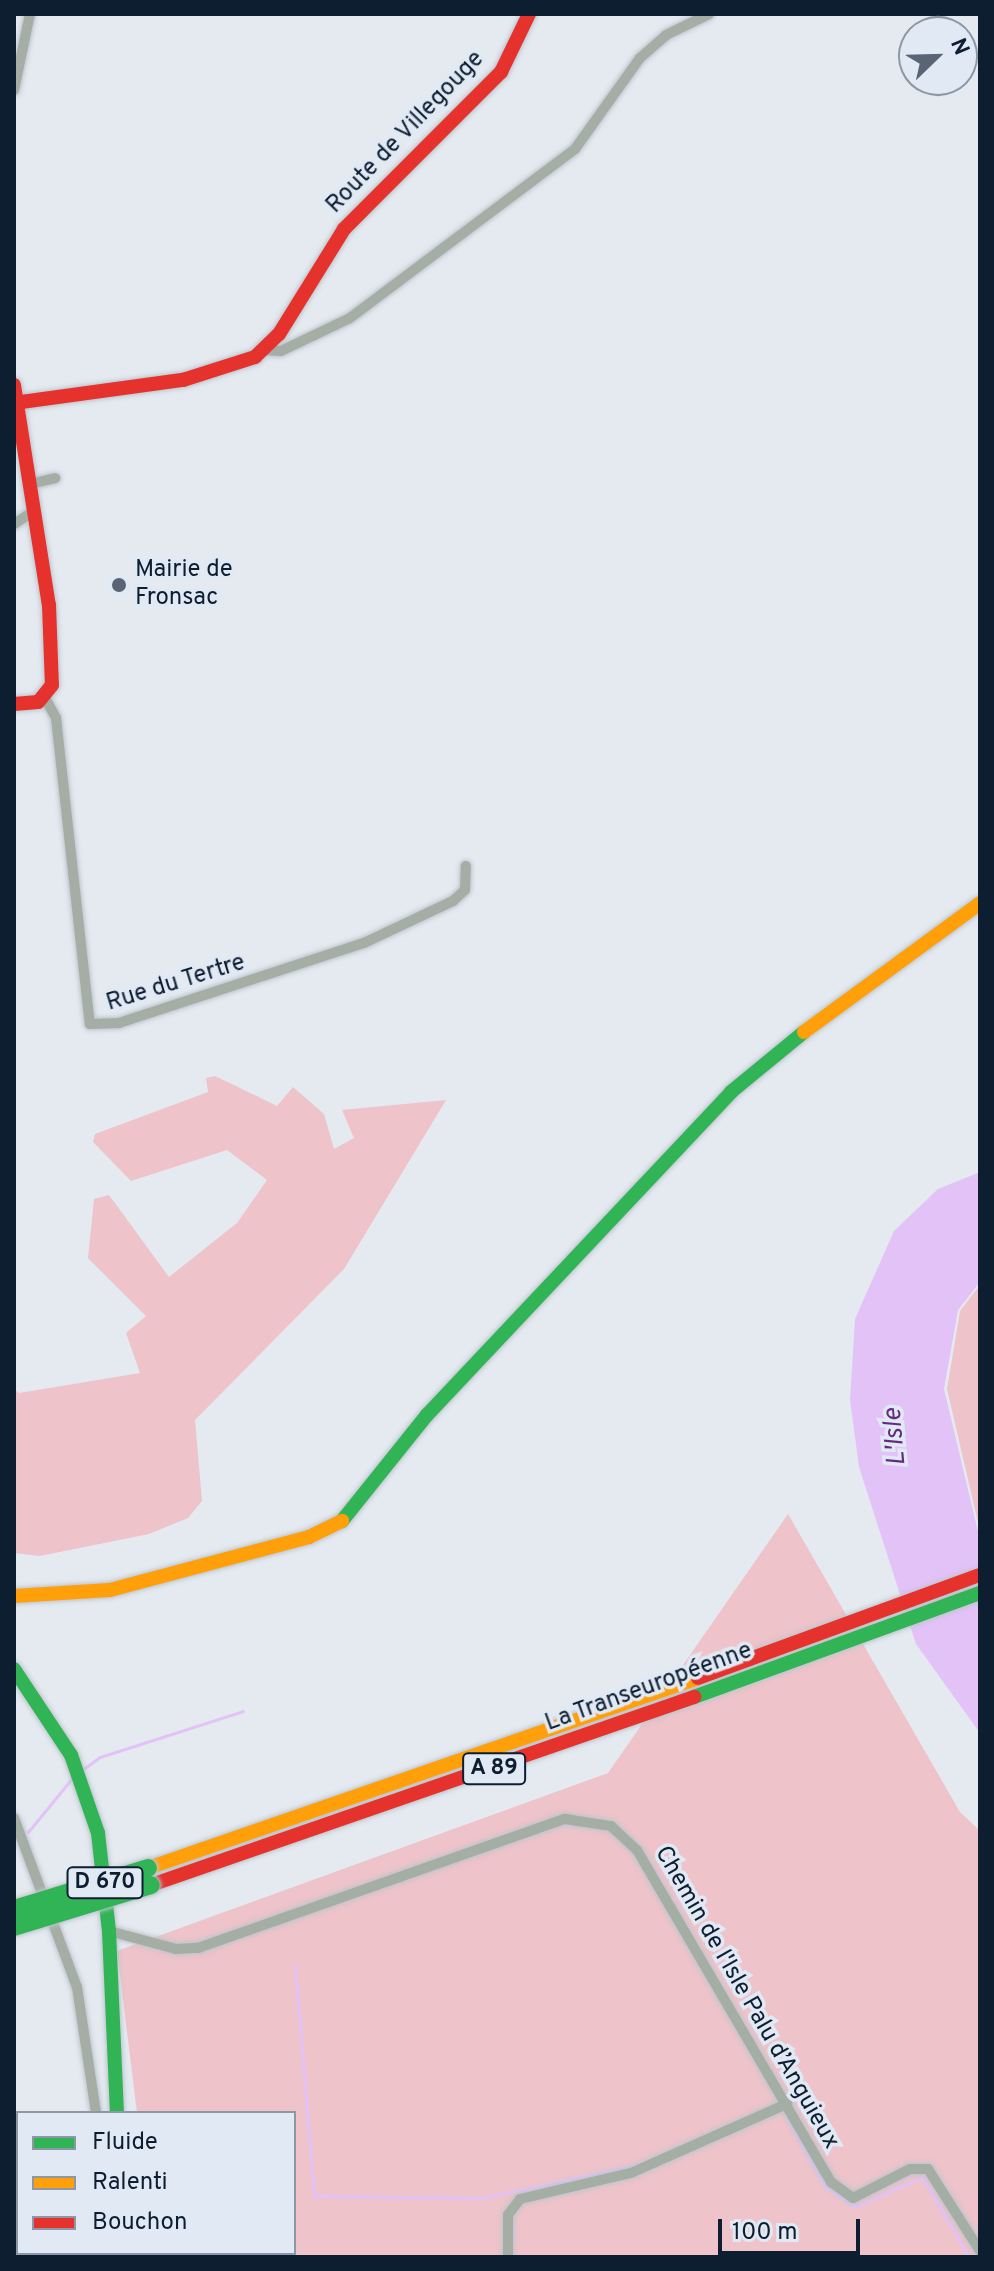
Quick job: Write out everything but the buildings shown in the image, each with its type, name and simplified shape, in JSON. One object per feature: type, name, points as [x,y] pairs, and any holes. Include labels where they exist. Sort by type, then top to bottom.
[{"type":"main road","name":"Route de Villegouge","points":[[16,397],[201,377],[239,365],[264,350],[285,324],[321,257],[353,218],[501,72],[529,14]]},
{"type":"main road","points":[[14,704],[45,698],[52,685],[49,605],[16,397]]},
{"type":"main road","points":[[14,1596],[110,1590],[296,1541],[339,1524],[427,1415],[722,1101],[811,1026],[980,903]]},
{"type":"main road","name":"La Transeuropéenne","points":[[832,1638],[980,1575]]},
{"type":"main road","name":"La Transeuropéenne","points":[[14,1927],[150,1876],[832,1638],[980,1593]]},
{"type":"main road","name":"D 670","points":[[16,1673],[60,1734],[88,1797],[102,1856],[109,1931],[117,2111]]},
{"type":"main road","name":"La Transeuropéenne","points":[[14,1909],[150,1876]]},
{"type":"street","points":[[14,90],[30,14]]},
{"type":"street","points":[[264,350],[291,347],[350,318],[575,149],[640,58],[666,35],[709,14]]},
{"type":"street","points":[[30,484],[55,478]]},
{"type":"street","points":[[14,524],[34,511]]},
{"type":"street","name":"Rue du Tertre","points":[[45,698],[56,718],[90,1024],[119,1023],[364,943],[453,901],[465,890],[466,866]]},
{"type":"street","points":[[14,1818],[77,1987],[96,2111]]},
{"type":"street","name":"Chemin de l'Isle Palu d’Anguieux","points":[[109,1931],[176,1949],[198,1948],[565,1819],[594,1820],[627,1837],[637,1850],[841,2193],[853,2198],[910,2169],[928,2169],[980,2251]]},
{"type":"street","points":[[508,2257],[508,2215],[520,2199],[631,2173],[787,2104]]},
{"type":"shaded area","points":[[215,1076],[277,1106],[293,1087],[324,1114],[334,1149],[354,1138],[342,1110],[446,1100],[344,1269],[195,1420],[202,1501],[188,1518],[149,1534],[40,1556],[14,1553],[14,1389],[19,1393],[140,1373],[126,1333],[146,1316],[88,1258],[94,1199],[109,1195],[169,1277],[237,1223],[267,1180],[227,1150],[131,1181],[93,1142],[95,1134],[208,1092],[206,1078]]},
{"type":"shaded area","points":[[980,1285],[980,1531],[947,1389],[960,1311]]},
{"type":"shaded area","points":[[788,1514],[960,1812],[980,1831],[980,2257],[155,2257],[296,2255],[296,2111],[137,2111],[117,1951],[608,1773]]},
{"type":"water","name":"L'Isle","points":[[980,1172],[980,1282],[958,1310],[944,1389],[980,1540],[980,1733],[916,1644],[859,1467],[850,1400],[855,1319],[894,1231],[938,1189]]},
{"type":"waterway","points":[[82,1770],[100,1757],[243,1711]]},
{"type":"waterway","points":[[28,1832],[73,1777]]},
{"type":"waterway","points":[[295,1965],[314,2196],[482,2198],[642,2163]]},
{"type":"waterway","points":[[787,2119],[825,2187],[855,2207],[922,2177],[969,2257]]},
{"type":"traffic: fast","points":[[342,1521],[427,1415],[731,1092],[804,1032]]},
{"type":"traffic: fast","points":[[694,1697],[980,1593]]},
{"type":"traffic: fast","points":[[14,1669],[71,1755],[98,1833],[109,1931],[117,2111]]},
{"type":"traffic: fast","points":[[14,1909],[148,1868]]},
{"type":"traffic: fast","points":[[14,1927],[151,1885]]},
{"type":"traffic: slow","points":[[804,1032],[980,903]]},
{"type":"traffic: slow","points":[[14,1596],[110,1590],[309,1537],[342,1521]]},
{"type":"traffic: slow","points":[[148,1868],[698,1678]]},
{"type":"traffic: jam","points":[[14,403],[183,380],[255,357],[279,334],[344,229],[501,72],[529,14]]},
{"type":"traffic: jam","points":[[14,385],[49,605],[52,685],[38,702],[14,704]]},
{"type":"traffic: jam","points":[[698,1678],[980,1575]]},
{"type":"traffic: jam","points":[[151,1885],[694,1697]]},
{"type":"place","name":"Mairie de Fronsac","points":[[119,585]]}]
